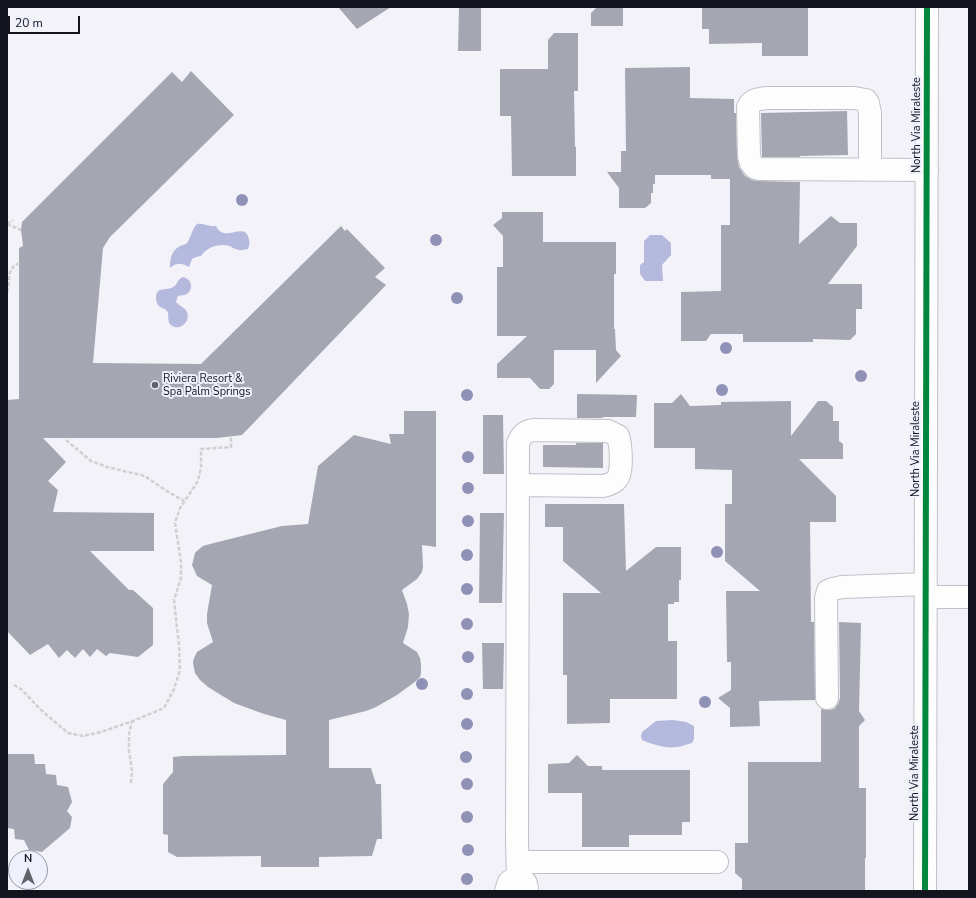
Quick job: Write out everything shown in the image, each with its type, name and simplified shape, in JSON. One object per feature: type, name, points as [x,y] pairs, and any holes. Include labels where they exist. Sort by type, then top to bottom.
[{"type":"street","name":"North Via Miraleste","points":[[925,891],[927,7]]},
{"type":"street","points":[[870,170],[870,112],[866,100],[854,98],[768,98],[753,100],[748,107],[748,156],[754,168],[760,169],[870,170],[927,170]]},
{"type":"street","points":[[518,485],[603,486],[611,484],[617,480],[621,471],[620,442],[618,436],[608,431],[535,430],[528,431],[521,436],[518,443],[517,880],[717,862]]},
{"type":"street","points":[[827,698],[826,598],[828,591],[842,587],[926,591],[969,597]]},
{"type":"path","points":[[7,224],[13,220]]},
{"type":"path","points":[[7,224],[21,230]]},
{"type":"path","points":[[7,292],[9,272],[13,266],[20,263]]},
{"type":"path","points":[[14,685],[21,689],[40,710],[68,733],[83,736],[101,732],[133,721],[164,708],[174,689],[180,670],[174,600],[181,578],[181,562],[175,522],[180,508],[198,481],[201,449],[231,448],[231,437]]},
{"type":"path","points":[[66,440],[91,461],[107,467],[145,476],[184,501]]},
{"type":"path","points":[[131,783],[132,770],[129,751],[129,734],[133,721]]},
{"type":"water","points":[[197,224],[216,226],[219,231],[224,233],[242,231],[248,236],[248,249],[239,250],[226,245],[218,245],[210,248],[201,256],[192,259],[189,267],[180,264],[170,268],[173,253],[177,248],[186,244]]},
{"type":"water","points":[[650,235],[662,235],[671,243],[671,255],[662,265],[663,281],[645,281],[640,274],[640,265],[644,262],[644,241]]},
{"type":"water","points":[[183,277],[190,281],[191,288],[187,294],[178,296],[176,302],[186,310],[188,316],[184,325],[181,327],[174,327],[169,322],[167,311],[160,307],[156,301],[156,297],[158,291],[175,286]]},
{"type":"water","points":[[673,720],[686,722],[694,726],[694,739],[692,743],[677,747],[667,747],[642,740],[642,732],[656,721]]},
{"type":"building","points":[[338,7],[391,7],[357,29]]},
{"type":"building","points":[[459,7],[481,7],[481,51],[458,51]]},
{"type":"building","points":[[597,7],[623,7],[623,26],[591,26],[591,13]]},
{"type":"building","points":[[702,7],[808,7],[808,56],[762,56],[762,43],[709,44],[709,29],[702,29]]},
{"type":"building","points":[[554,33],[578,33],[578,91],[574,91],[576,176],[512,176],[511,116],[500,116],[500,69],[548,69],[548,40]]},
{"type":"building","points":[[690,67],[690,98],[734,99],[734,113],[736,113],[737,156],[739,167],[745,176],[752,180],[758,181],[800,182],[799,244],[831,216],[840,223],[857,223],[857,246],[828,284],[862,284],[862,309],[856,309],[856,334],[850,340],[813,339],[813,342],[743,342],[743,334],[711,334],[706,341],[681,341],[681,292],[721,291],[721,225],[730,225],[730,179],[711,179],[711,175],[655,175],[653,193],[651,193],[651,203],[645,208],[619,208],[619,188],[607,172],[621,172],[621,151],[626,151],[625,68]]},
{"type":"building","name":"Riviera Resort & Spa Palm Springs","points":[[191,71],[234,115],[110,237],[103,248],[93,363],[201,364],[341,226],[345,231],[347,229],[385,268],[375,277],[386,285],[242,435],[217,438],[43,438],[66,462],[48,481],[58,490],[53,512],[154,513],[154,551],[90,551],[129,590],[133,590],[153,608],[153,645],[138,657],[110,653],[106,656],[97,649],[90,657],[83,649],[75,658],[67,650],[59,658],[48,644],[30,655],[7,631],[7,400],[19,399],[19,248],[23,246],[21,230],[22,222],[172,72],[182,82]]},
{"type":"building","points":[[847,111],[848,155],[762,157],[761,113]]},
{"type":"building","points":[[502,212],[543,212],[543,242],[616,242],[616,274],[614,274],[614,329],[616,350],[621,356],[596,383],[596,350],[554,350],[554,384],[549,389],[540,389],[530,378],[497,378],[497,364],[527,336],[497,336],[497,267],[503,267],[503,236],[493,225],[502,218]]},
{"type":"building","points":[[577,394],[637,395],[636,417],[577,418]]},
{"type":"building","points":[[681,394],[690,406],[721,405],[721,402],[791,401],[791,436],[818,401],[826,401],[833,407],[833,421],[839,421],[839,441],[843,444],[843,459],[799,459],[836,496],[836,522],[810,522],[811,622],[814,622],[815,700],[759,701],[760,726],[730,727],[730,708],[718,698],[731,690],[731,662],[727,662],[726,591],[760,591],[725,561],[725,504],[732,504],[732,470],[695,469],[695,448],[654,448],[654,403],[672,403]]},
{"type":"building","points":[[404,411],[436,411],[436,547],[422,545],[422,572],[417,579],[402,590],[409,614],[408,627],[403,643],[417,652],[420,658],[421,673],[420,677],[416,681],[397,695],[376,707],[329,720],[329,768],[371,768],[376,784],[381,784],[382,839],[377,839],[372,856],[319,857],[319,867],[261,867],[261,856],[177,857],[168,852],[168,835],[163,834],[163,784],[173,772],[173,757],[286,755],[286,720],[234,703],[208,687],[195,673],[193,663],[197,652],[213,642],[207,623],[212,585],[197,576],[192,565],[195,553],[203,546],[210,544],[282,526],[308,524],[318,466],[354,435],[391,444],[389,434],[404,434]]},
{"type":"building","points":[[483,415],[503,415],[504,474],[483,474]]},
{"type":"building","points":[[576,443],[603,443],[603,468],[543,467],[543,445],[576,445]]},
{"type":"building","points":[[545,504],[624,504],[626,571],[656,547],[681,547],[679,602],[668,604],[668,641],[677,641],[677,699],[610,699],[610,723],[567,724],[567,675],[563,675],[563,593],[601,593],[563,561],[563,527],[545,527]]},
{"type":"building","points":[[480,513],[504,513],[502,603],[479,603]]},
{"type":"building","points":[[839,622],[861,623],[859,711],[865,720],[859,726],[859,788],[866,788],[865,891],[742,891],[742,879],[735,873],[735,843],[748,843],[748,762],[821,762],[821,709],[834,709],[840,698]]},
{"type":"building","points":[[482,643],[504,643],[503,689],[483,689]]},
{"type":"building","points":[[7,754],[34,754],[35,764],[45,764],[46,774],[56,775],[57,785],[68,787],[72,802],[67,811],[72,817],[70,828],[44,850],[29,850],[24,840],[15,839],[14,829],[7,828]]},
{"type":"building","points":[[577,755],[588,766],[602,766],[602,770],[690,770],[690,822],[682,822],[682,835],[629,835],[629,847],[582,847],[582,793],[548,793],[548,764],[569,763]]},
{"type":"cycle path","points":[[925,891],[927,7]]},
{"type":"place","name":"Riviera Resort & Spa Palm Springs","points":[[155,385]]}]
